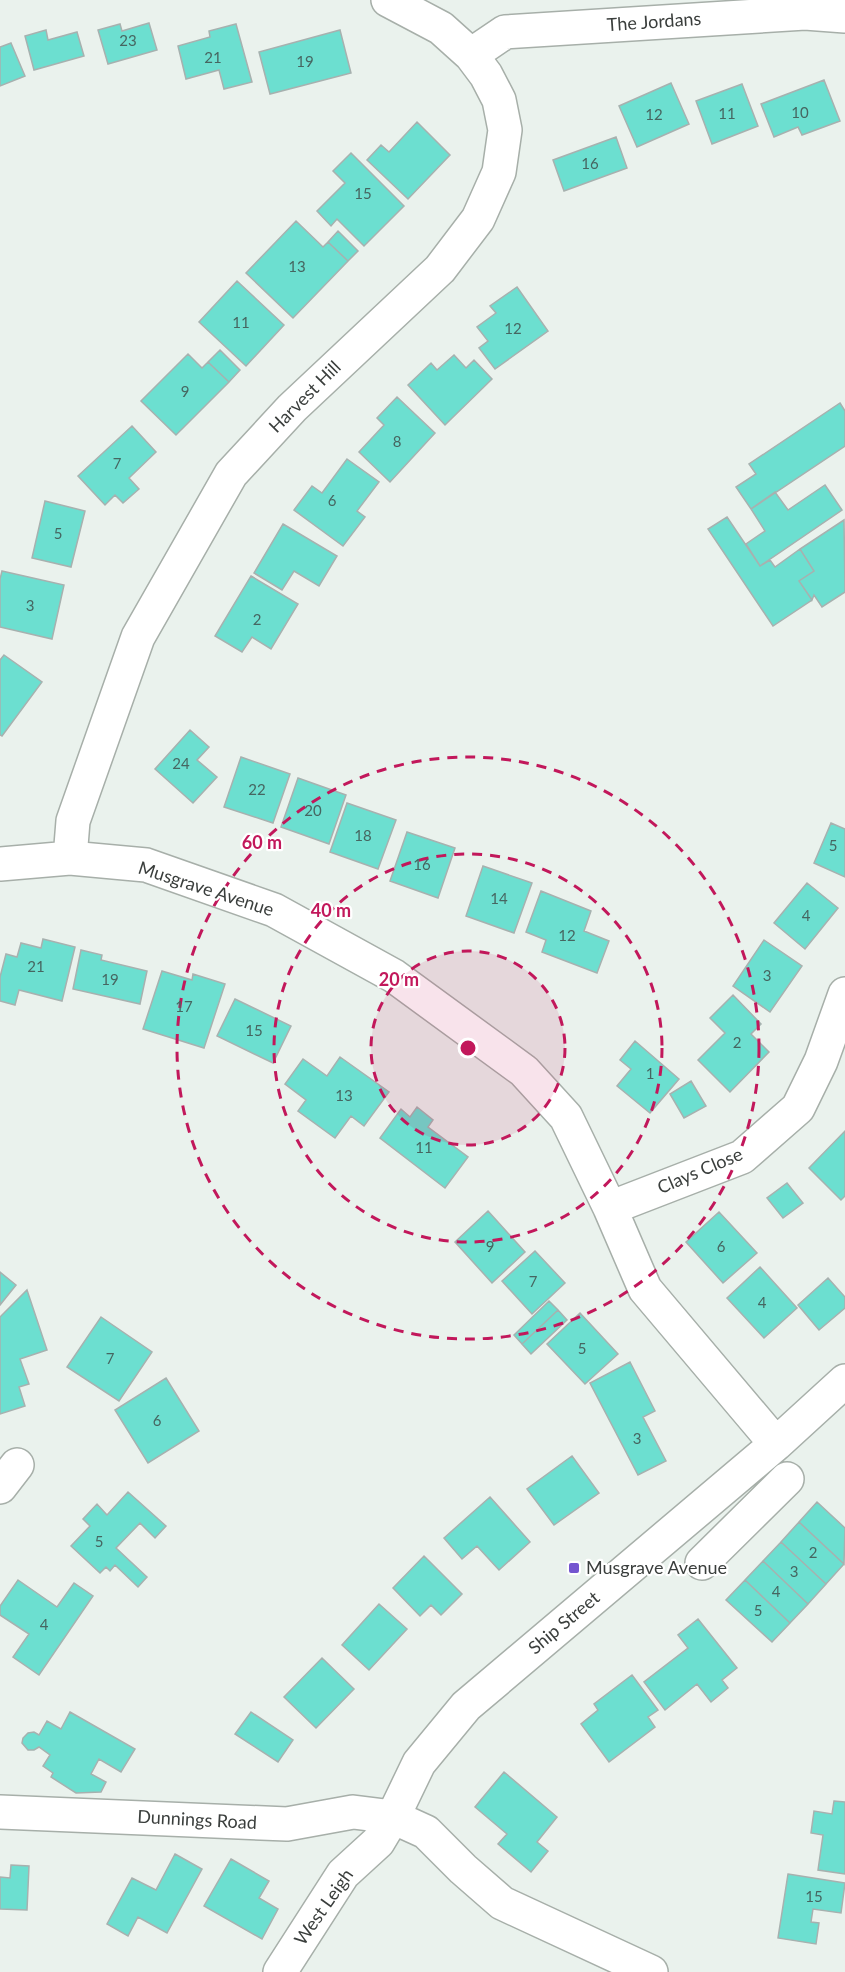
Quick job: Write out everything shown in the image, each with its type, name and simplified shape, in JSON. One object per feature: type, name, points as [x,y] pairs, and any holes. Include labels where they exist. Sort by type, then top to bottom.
[{"type":"street","name":"Harvest Hill","points":[[70,858],[73,821],[138,637],[231,474],[292,408],[440,269],[478,219],[499,172],[505,130],[499,100],[486,75],[471,55],[441,28],[388,0]]},
{"type":"street","name":"The Jordans","points":[[471,55],[505,32],[805,13],[845,16]]},
{"type":"street","name":"Musgrave Avenue","points":[[0,864],[70,858],[146,865],[274,910],[394,976],[524,1071],[566,1118],[610,1208],[645,1289],[776,1443]]},
{"type":"street","name":"Clays Close","points":[[610,1208],[742,1157],[798,1108],[821,1061],[845,994]]},
{"type":"street","name":"Ship Street","points":[[393,1817],[419,1763],[466,1706],[776,1443],[845,1381]]},
{"type":"street","points":[[702,1563],[787,1479]]},
{"type":"street","points":[[719,1491],[745,1520]]},
{"type":"street","name":"Dunnings Road","points":[[0,1812],[287,1824],[353,1812],[393,1817],[426,1832],[502,1903],[651,1972]]},
{"type":"street","name":"West Leigh","points":[[280,1972],[343,1874],[378,1842],[393,1817]]},
{"type":"building","points":[[149,23],[157,50],[108,64],[98,30],[120,24],[122,31]]},
{"type":"building","points":[[236,24],[252,82],[224,89],[219,70],[186,79],[178,46],[210,37],[209,31]]},
{"type":"building","points":[[46,30],[48,40],[77,32],[84,56],[34,70],[25,36]]},
{"type":"building","points":[[340,30],[351,73],[270,94],[259,52]]},
{"type":"building","points":[[11,43],[25,76],[0,86],[0,47]]},
{"type":"building","points":[[824,80],[840,121],[802,135],[798,127],[774,137],[761,104]]},
{"type":"building","points":[[671,83],[689,124],[637,147],[619,106]]},
{"type":"building","points":[[742,84],[758,126],[712,144],[696,101]]},
{"type":"building","points":[[417,122],[450,155],[408,199],[367,160],[381,145],[389,152]]},
{"type":"building","points":[[616,137],[627,168],[564,191],[553,160]]},
{"type":"building","points":[[351,153],[404,206],[364,246],[337,219],[331,226],[317,211],[345,183],[333,171]]},
{"type":"building","points":[[296,221],[323,247],[328,242],[348,261],[293,318],[246,273]]},
{"type":"building","points":[[338,231],[358,251],[348,261],[328,242]]},
{"type":"building","points":[[237,281],[284,325],[246,366],[199,322]]},
{"type":"building","points":[[517,287],[548,331],[495,369],[479,348],[488,341],[477,327],[496,313],[490,306]]},
{"type":"building","points":[[220,350],[240,370],[229,382],[208,362]]},
{"type":"building","points":[[188,354],[202,368],[208,362],[229,382],[176,435],[141,401]]},
{"type":"building","points":[[454,355],[466,368],[474,360],[492,379],[445,425],[408,385],[431,363],[437,370]]},
{"type":"building","points":[[397,397],[435,433],[390,482],[359,452],[384,425],[377,418]]},
{"type":"building","points":[[840,403],[845,411],[845,446],[751,509],[736,487],[756,474],[749,464]]},
{"type":"building","points":[[132,426],[156,452],[129,478],[139,489],[123,503],[115,495],[105,505],[78,476]]},
{"type":"building","points":[[347,459],[379,482],[357,511],[365,517],[343,546],[294,510],[312,486],[322,493]]},
{"type":"building","points":[[825,485],[842,510],[760,566],[746,544],[765,531],[751,509],[775,492],[788,510]]},
{"type":"building","points":[[45,501],[85,511],[71,567],[32,558]]},
{"type":"building","points":[[727,517],[760,566],[770,560],[775,567],[800,549],[814,571],[799,581],[812,600],[773,626],[708,529]]},
{"type":"building","points":[[844,520],[845,592],[822,607],[814,595],[812,600],[799,581],[814,571],[800,549]]},
{"type":"building","points":[[283,524],[337,556],[319,586],[294,571],[282,590],[254,573]]},
{"type":"building","points":[[2,571],[64,585],[52,639],[0,627]]},
{"type":"building","points":[[251,576],[298,604],[271,649],[252,637],[242,652],[215,636]]},
{"type":"building","points":[[4,655],[42,682],[2,736],[0,735],[0,660]]},
{"type":"building","points":[[190,730],[209,747],[197,760],[217,777],[193,803],[155,769]]},
{"type":"building","points":[[241,757],[290,774],[273,823],[224,807]]},
{"type":"building","points":[[298,778],[346,795],[329,844],[281,827]]},
{"type":"building","points":[[347,803],[396,820],[378,869],[330,852]]},
{"type":"building","points":[[831,823],[845,829],[845,877],[814,863]]},
{"type":"building","points":[[407,832],[455,848],[438,898],[390,881]]},
{"type":"building","points":[[483,866],[532,883],[514,933],[466,916]]},
{"type":"building","points":[[807,883],[838,908],[805,949],[774,923]]},
{"type":"building","points":[[541,891],[591,911],[584,931],[609,941],[597,973],[542,952],[546,940],[526,932]]},
{"type":"building","points":[[43,939],[75,947],[62,1001],[19,990],[15,1005],[0,1001],[0,977],[6,954],[17,957],[21,943],[41,948]]},
{"type":"building","points":[[764,940],[802,966],[770,1012],[733,986]]},
{"type":"building","points":[[81,950],[102,955],[101,960],[147,971],[140,1004],[73,989]]},
{"type":"building","points":[[162,971],[192,980],[193,974],[225,984],[204,1048],[143,1029]]},
{"type":"building","points":[[733,995],[761,1024],[751,1034],[769,1052],[730,1092],[698,1060],[725,1033],[710,1018]]},
{"type":"building","points":[[235,999],[291,1026],[273,1063],[217,1036]]},
{"type":"building","points":[[635,1041],[679,1079],[650,1113],[617,1086],[631,1069],[620,1060]]},
{"type":"building","points":[[340,1057],[389,1092],[364,1126],[351,1116],[335,1138],[298,1111],[306,1100],[285,1084],[303,1059],[327,1076]]},
{"type":"building","points":[[691,1081],[706,1106],[684,1118],[670,1094]]},
{"type":"building","points":[[417,1107],[433,1120],[428,1127],[468,1157],[445,1188],[380,1138],[401,1109],[410,1117]]},
{"type":"building","points":[[845,1131],[845,1196],[841,1200],[809,1168]]},
{"type":"building","points":[[787,1183],[803,1203],[783,1218],[767,1198]]},
{"type":"building","points":[[488,1211],[525,1252],[492,1283],[455,1242]]},
{"type":"building","points":[[719,1212],[757,1253],[723,1283],[686,1242]]},
{"type":"building","points":[[535,1251],[565,1283],[532,1314],[502,1281]]},
{"type":"building","points":[[760,1267],[797,1308],[764,1338],[727,1298]]},
{"type":"building","points":[[0,1272],[16,1285],[0,1305]]},
{"type":"building","points":[[828,1278],[845,1297],[845,1308],[819,1330],[798,1305]]},
{"type":"building","points":[[27,1290],[47,1350],[20,1359],[29,1384],[19,1387],[25,1406],[0,1414],[0,1317]]},
{"type":"building","points":[[549,1301],[558,1310],[522,1344],[514,1335]]},
{"type":"building","points":[[558,1310],[567,1320],[531,1354],[522,1344]]},
{"type":"building","points":[[580,1313],[618,1354],[585,1384],[547,1344]]},
{"type":"building","points":[[101,1317],[152,1352],[119,1401],[67,1367]]},
{"type":"building","points":[[630,1362],[655,1411],[643,1417],[666,1461],[638,1475],[590,1383]]},
{"type":"building","points":[[166,1378],[199,1431],[148,1463],[115,1410]]},
{"type":"building","points":[[572,1456],[599,1493],[554,1525],[527,1489]]},
{"type":"building","points":[[128,1492],[166,1526],[155,1538],[140,1523],[116,1548],[147,1577],[138,1587],[115,1565],[110,1571],[106,1567],[100,1573],[71,1546],[90,1526],[83,1519],[97,1504],[107,1515]]},
{"type":"building","points":[[490,1497],[530,1542],[499,1570],[477,1546],[462,1559],[444,1538]]},
{"type":"building","points":[[817,1502],[845,1528],[844,1564],[799,1522]]},
{"type":"building","points":[[799,1522],[844,1564],[826,1584],[781,1542]]},
{"type":"building","points":[[781,1542],[826,1584],[808,1604],[763,1561]]},
{"type":"building","points":[[424,1556],[462,1594],[441,1615],[431,1605],[420,1616],[393,1588]]},
{"type":"building","points":[[763,1561],[808,1604],[790,1623],[745,1580]]},
{"type":"building","points":[[18,1580],[57,1607],[74,1583],[93,1596],[39,1675],[13,1657],[29,1634],[0,1615],[0,1606]]},
{"type":"building","points":[[745,1580],[790,1623],[772,1642],[726,1600]]},
{"type":"building","points":[[379,1604],[407,1629],[369,1670],[342,1645]]},
{"type":"building","points":[[698,1619],[737,1668],[722,1680],[728,1688],[711,1702],[697,1684],[665,1710],[644,1682],[688,1648],[678,1635]]},
{"type":"building","points":[[322,1658],[354,1689],[316,1728],[284,1697]]},
{"type":"building","points":[[632,1675],[658,1710],[648,1717],[655,1727],[609,1762],[581,1724],[598,1710],[594,1704]]},
{"type":"building","points":[[70,1712],[135,1749],[121,1772],[99,1759],[91,1774],[106,1782],[101,1792],[76,1793],[51,1777],[53,1773],[43,1766],[50,1755],[39,1747],[28,1750],[22,1743],[28,1733],[34,1732],[39,1735],[47,1721],[61,1729]]},
{"type":"building","points":[[251,1712],[293,1740],[278,1762],[235,1734]]},
{"type":"building","points":[[504,1772],[557,1817],[537,1842],[548,1851],[531,1872],[498,1844],[507,1834],[475,1807]]},
{"type":"building","points":[[834,1801],[845,1802],[845,1874],[818,1870],[823,1835],[811,1833],[814,1811],[832,1814]]},
{"type":"building","points":[[175,1854],[202,1869],[167,1933],[138,1917],[128,1936],[107,1924],[132,1878],[156,1890]]},
{"type":"building","points":[[231,1859],[269,1881],[259,1898],[278,1909],[262,1939],[204,1906]]},
{"type":"building","points":[[11,1865],[29,1866],[27,1910],[0,1909],[0,1877],[10,1878]]},
{"type":"building","points":[[788,1874],[845,1883],[841,1913],[813,1909],[811,1922],[819,1923],[816,1944],[778,1938]]},
{"type":"place","name":"Musgrave Avenue","points":[[574,1568]]}]
